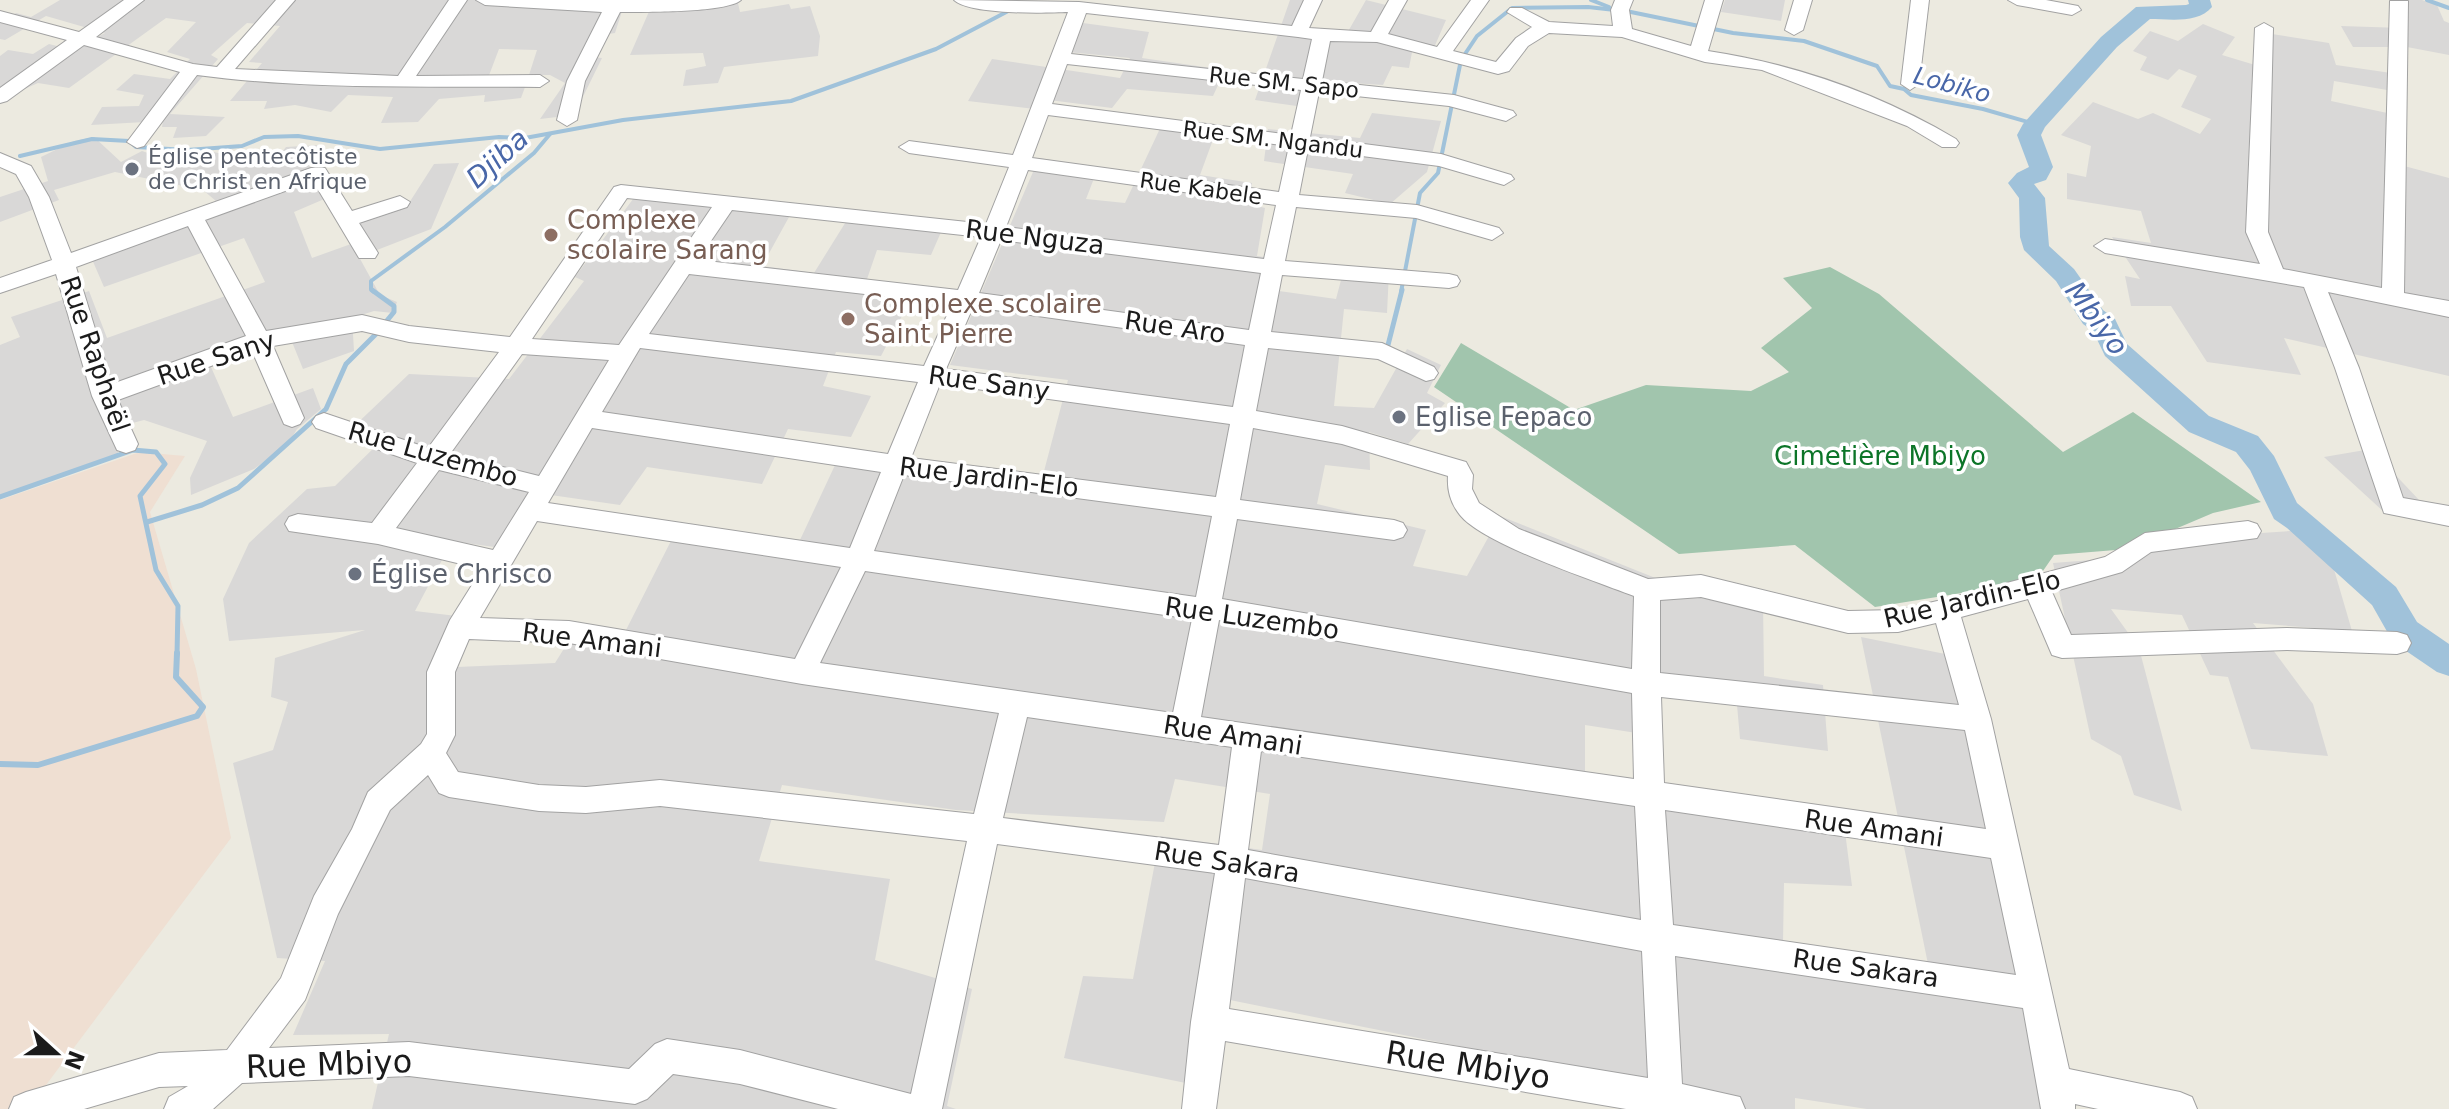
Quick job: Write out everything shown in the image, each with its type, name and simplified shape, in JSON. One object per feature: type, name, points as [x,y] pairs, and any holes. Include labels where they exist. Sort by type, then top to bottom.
[{"type":"street","points":[[0,98],[135,0]]},
{"type":"street","points":[[221,74],[286,0]]},
{"type":"street","points":[[405,79],[458,0]]},
{"type":"street","points":[[489,0],[612,10],[677,8],[732,0]]},
{"type":"street","points":[[963,0],[1013,7],[1079,7],[1352,38],[1377,37],[1441,55],[1502,67],[1522,42],[1545,27]]},
{"type":"street","points":[[1298,32],[1313,0]]},
{"type":"street","points":[[1377,37],[1398,0]]},
{"type":"street","points":[[1441,55],[1480,0]]},
{"type":"street","points":[[1623,32],[1620,10],[1624,0]]},
{"type":"street","points":[[1698,53],[1714,0]]},
{"type":"street","points":[[1794,30],[1803,0]]},
{"type":"street","points":[[1910,84],[1920,0]]},
{"type":"street","points":[[2017,0],[2072,10]]},
{"type":"street","points":[[2393,296],[2399,1]]},
{"type":"street","points":[[802,672],[859,557],[1022,162],[1079,7]]},
{"type":"street","points":[[567,120],[576,81],[612,10]]},
{"type":"street","points":[[1516,12],[1545,27],[1623,32],[1698,53],[1765,65],[1794,66],[1914,122],[1949,143]]},
{"type":"street","points":[[0,16],[192,69],[221,74],[271,78],[540,81]]},
{"type":"street","points":[[2264,28],[2257,232],[2275,274]]},
{"type":"street","points":[[1185,726],[1242,417],[1322,34]]},
{"type":"street","name":"Rue SM. Sapo","points":[[1061,58],[1454,101],[1462,106],[1506,115]]},
{"type":"street","points":[[137,142],[192,69]]},
{"type":"street","points":[[0,98],[14,104],[14,108],[0,118]]},
{"type":"street","name":"Rue SM. Ngandu","points":[[1040,108],[1441,160],[1504,179]]},
{"type":"street","name":"Rue Kabele","points":[[909,147],[1288,200],[1417,212],[1492,233]]},
{"type":"street","name":"Rue Raphaël","points":[[0,159],[24,170],[39,197],[64,263],[104,396],[126,444]]},
{"type":"street","points":[[0,286],[318,172],[367,253]]},
{"type":"street","name":"Rue Nguza","points":[[516,346],[621,191],[994,232],[1273,267],[1449,281]]},
{"type":"street","points":[[181,1109],[201,1097],[235,1067],[293,989],[325,907],[363,838],[379,801],[431,753],[441,735],[441,672],[460,628],[585,418],[727,201]]},
{"type":"street","points":[[347,220],[400,202]]},
{"type":"street","points":[[194,218],[259,340],[292,418]]},
{"type":"street","points":[[2105,246],[2275,274],[2449,309]]},
{"type":"street","name":"Rue Aro","points":[[684,266],[965,298],[1389,354],[1426,373]]},
{"type":"street","points":[[2313,282],[2347,368],[2393,506],[2449,516]]},
{"type":"street","name":"Rue Sany","points":[[104,396],[259,340],[362,323],[409,334],[516,346],[630,347],[932,375],[1242,417],[1354,439],[1457,469],[1461,475],[1459,489],[1470,510],[1510,536]]},
{"type":"street","points":[[378,534],[516,346]]},
{"type":"street","name":"Rue Jardin-Elo","points":[[585,418],[897,465],[1394,530]]},
{"type":"street","name":"Rue Luzembo","points":[[324,422],[433,459],[543,486]]},
{"type":"street","name":"Rue Luzembo","points":[[529,510],[1184,608],[1207,607],[1644,683],[1977,719]]},
{"type":"street","points":[[298,524],[378,534],[498,562]]},
{"type":"street","name":"Rue Jardin-Elo","points":[[1510,536],[1647,590],[1701,586],[1848,622],[1898,621],[2036,587],[2113,565],[2145,543],[2248,531]]},
{"type":"street","points":[[2036,587],[2062,647],[2287,639],[2397,643]]},
{"type":"street","points":[[1647,590],[1644,683],[1648,797],[1666,1103]]},
{"type":"street","points":[[1946,610],[1977,719],[2056,1096],[2180,1109]]},
{"type":"street","name":"Rue Amani","points":[[460,628],[569,632],[802,672],[1185,726],[1648,797],[2005,846]]},
{"type":"street","points":[[925,1109],[985,829],[1016,703]]},
{"type":"street","points":[[1199,1109],[1208,1022],[1248,737]]},
{"type":"street","name":"Rue Sakara","points":[[431,753],[449,784],[539,798],[586,800],[660,793],[985,829],[1230,861],[1656,938],[2036,994]]},
{"type":"street","name":"Rue Mbiyo","points":[[1208,1022],[1666,1103],[1728,1109]]},
{"type":"street","name":"Rue Mbiyo","points":[[26,1109],[159,1070],[409,1059],[632,1098],[667,1056],[740,1067],[906,1109]]},
{"type":"shaded area","points":[[60,0],[720,0],[721,5],[738,3],[740,12],[789,4],[791,9],[810,6],[820,36],[818,56],[724,67],[718,83],[683,86],[686,70],[706,66],[703,53],[630,55],[651,7],[624,5],[615,33],[596,36],[591,57],[602,58],[574,115],[540,119],[565,83],[550,75],[529,75],[537,50],[499,49],[488,78],[528,79],[521,98],[484,102],[485,95],[439,99],[418,122],[381,123],[393,97],[348,95],[331,112],[295,105],[264,109],[267,101],[230,101],[262,63],[249,62],[280,26],[247,23],[211,55],[218,59],[170,114],[225,117],[206,136],[173,138],[177,127],[162,127],[163,121],[91,125],[102,107],[139,106],[144,95],[116,90],[134,74],[170,79],[190,59],[167,52],[196,22],[166,18],[69,88],[38,83],[0,100],[0,56],[8,50],[33,54],[49,44],[73,50],[105,33],[46,16],[5,40],[0,39],[0,23],[16,13],[31,17]]},
{"type":"shaded area","points":[[1290,0],[1321,0],[1309,30],[1346,35],[1366,0],[1446,20],[1433,50],[1413,47],[1409,68],[1392,66],[1383,85],[1319,81],[1311,108],[1255,100]]},
{"type":"shaded area","points":[[1725,0],[1785,0],[1781,21],[1721,12]]},
{"type":"shaded area","points":[[2398,0],[2422,0],[2437,5],[2444,21],[2449,23],[2449,55],[2407,47],[2353,47],[2341,26],[2402,28]]},
{"type":"shaded area","points":[[1083,23],[1149,32],[1142,58],[1225,70],[1213,96],[1127,89],[1112,108],[1049,100],[1043,110],[968,101],[992,59],[1120,78],[1130,58],[1068,52]]},
{"type":"shaded area","points":[[2203,24],[2235,37],[2222,55],[2265,68],[2272,34],[2329,43],[2336,65],[2391,73],[2393,91],[2334,81],[2331,101],[2392,114],[2393,163],[2449,178],[2449,376],[2284,338],[2301,375],[2207,362],[2171,306],[2131,306],[2125,276],[2140,279],[2112,237],[2151,243],[2141,211],[2067,199],[2067,173],[2086,177],[2091,146],[2061,135],[2093,102],[2138,119],[2153,113],[2200,134],[2211,119],[2181,107],[2197,76],[2179,69],[2168,80],[2140,70],[2147,57],[2133,51],[2150,31],[2178,41]]},
{"type":"shaded area","points":[[1372,113],[1441,121],[1427,172],[1390,204],[1345,193],[1353,174],[1264,161],[1268,129],[1360,138]]},
{"type":"shaded area","points":[[1164,120],[1218,126],[1200,175],[1252,183],[1250,204],[1265,208],[1257,256],[1284,260],[1279,291],[1336,299],[1345,265],[1389,272],[1387,313],[1344,309],[1334,406],[1374,408],[1407,349],[1441,365],[1427,393],[1445,403],[1408,444],[1369,432],[1370,470],[1325,465],[1317,504],[1426,530],[1413,566],[1467,576],[1500,516],[1678,587],[1763,602],[1764,676],[1823,685],[1828,751],[1740,739],[1735,682],[1654,674],[1656,736],[1585,725],[1585,774],[1843,816],[1852,886],[1784,883],[1783,942],[1928,964],[1861,637],[1960,657],[2051,1109],[1867,1109],[1795,1098],[1795,1109],[1694,1109],[1691,1093],[1225,999],[1210,1088],[1064,1058],[1083,976],[1133,979],[1160,836],[1262,850],[1270,794],[1175,779],[1164,822],[956,810],[782,785],[759,861],[890,879],[875,960],[972,989],[947,1106],[956,1109],[372,1109],[389,1034],[293,1035],[325,961],[277,958],[233,763],[273,750],[288,702],[271,697],[275,658],[365,630],[229,641],[223,599],[249,543],[307,489],[335,486],[382,440],[348,432],[409,374],[509,379],[584,281],[575,277],[642,187],[794,208],[762,266],[814,273],[852,212],[945,223],[931,255],[877,250],[866,282],[917,287],[881,356],[836,352],[823,386],[871,396],[851,437],[788,429],[762,484],[647,467],[620,505],[544,494],[508,549],[452,541],[415,611],[473,618],[457,667],[555,663],[580,623],[626,630],[679,525],[800,540],[843,448],[1043,475],[1068,380],[950,365],[1039,158],[1098,168],[1086,199],[1125,203]]},
{"type":"shaded area","points":[[94,137],[121,162],[142,151],[192,168],[213,152],[273,163],[286,147],[321,145],[309,165],[329,197],[294,212],[312,258],[351,244],[344,224],[409,203],[434,164],[459,163],[431,229],[359,257],[380,295],[397,302],[393,313],[374,311],[352,318],[354,351],[303,369],[290,337],[211,367],[233,417],[313,388],[321,409],[297,429],[288,444],[254,469],[191,495],[190,478],[207,441],[144,420],[125,425],[117,456],[0,495],[0,345],[20,337],[11,317],[89,291],[107,338],[265,282],[244,238],[104,287],[91,257],[223,207],[203,190],[115,172],[54,190],[59,200],[0,222],[0,197],[48,181],[41,157],[74,141]]},
{"type":"shaded area","points":[[2371,449],[2419,500],[2449,506],[2384,512],[2324,457]]},
{"type":"shaded area","points":[[140,452],[185,456],[150,512],[196,669],[231,838],[28,1109],[0,1109],[0,500]]},
{"type":"shaded area","points":[[2305,530],[2333,566],[2352,631],[2253,623],[2313,704],[2328,756],[2251,749],[2228,677],[2210,675],[2182,615],[2111,609],[2139,648],[2182,811],[2134,795],[2121,756],[2091,739],[2053,563],[2131,557],[2154,540]]},
{"type":"green space","name":"Cimetière Mbiyo","points":[[1830,267],[1879,294],[2063,452],[2133,412],[2261,502],[2213,513],[2128,549],[2054,555],[2036,581],[1875,607],[1795,545],[1679,554],[1434,387],[1461,343],[1574,410],[1646,385],[1751,391],[1789,372],[1761,348],[1812,308],[1783,278]]},
{"type":"waterway","name":"Lobiko","points":[[1591,0],[1609,7]]},
{"type":"waterway","name":"Mbiyo","points":[[2199,0],[2201,7],[2189,12],[2144,12],[2109,42],[2035,124],[2029,135],[2041,167],[2037,175],[2021,183],[2032,198],[2033,237],[2037,250],[2065,275],[2093,317],[2105,326],[2115,349],[2199,424],[2247,444],[2263,464],[2285,511],[2384,596],[2405,632],[2449,662]]},
{"type":"waterway","points":[[2427,0],[2449,8]]},
{"type":"waterway","points":[[1401,292],[1420,193],[1438,173],[1461,60],[1477,36],[1512,8],[1588,7],[1615,10]]},
{"type":"waterway","points":[[20,156],[92,139],[129,141],[136,147],[187,150],[242,146],[264,137],[298,136],[380,149],[499,137],[525,138],[623,120],[791,101],[936,49],[1012,9]]},
{"type":"waterway","name":"Lobiko","points":[[1626,11],[1733,33],[1804,41],[1877,66],[1890,86],[1904,89],[1911,95],[1983,109],[2035,124]]},
{"type":"waterway","name":"Djiba","points":[[372,290],[371,281],[445,227],[534,153],[550,134]]},
{"type":"waterway","name":"Djiba","points":[[372,290],[394,306],[394,312],[385,323]]},
{"type":"waterway","points":[[1387,349],[1402,290]]},
{"type":"waterway","name":"Djiba","points":[[147,522],[202,505],[238,488],[326,409],[346,364],[379,331]]},
{"type":"waterway","points":[[0,497],[133,450],[156,452],[165,464],[140,496],[156,570],[178,606],[177,655]]},
{"type":"waterway","points":[[0,764],[38,765],[197,716],[203,707],[176,677],[177,653]]},
{"type":"place","name":"Église pentecôtiste de Christ en Afrique","points":[[132,169]]},
{"type":"place","name":"Complexe scolaire Sarang","points":[[551,235]]},
{"type":"place","name":"Complexe scolaire Saint Pierre","points":[[848,319]]},
{"type":"place","name":"Eglise Fepaco","points":[[1399,417]]},
{"type":"place","name":"Église Chrisco","points":[[355,574]]}]
